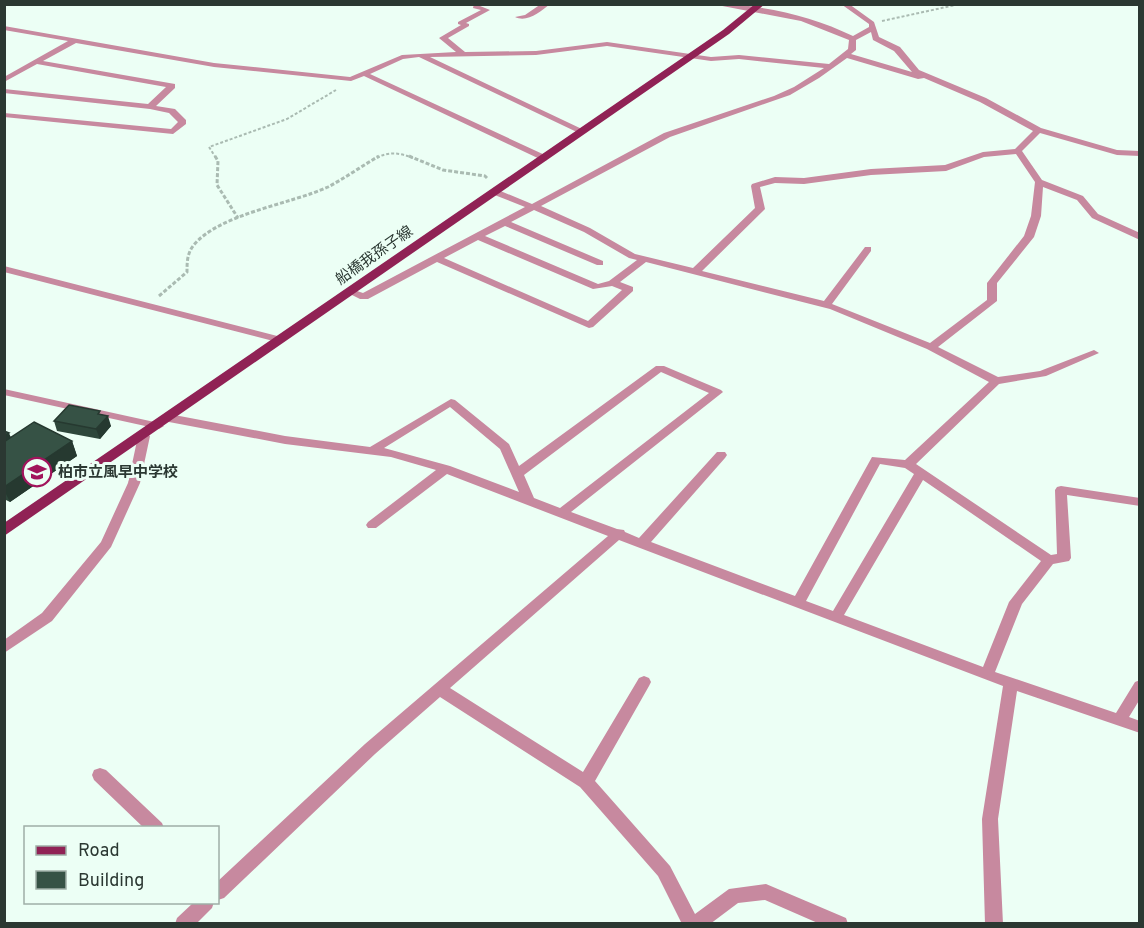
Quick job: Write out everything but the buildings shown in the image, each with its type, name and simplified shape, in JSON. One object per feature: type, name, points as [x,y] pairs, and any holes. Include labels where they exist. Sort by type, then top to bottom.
[{"type":"main road","name":"船橋我孫子線","points":[[4,531],[691,56],[758,7]]},
{"type":"street","points":[[464,54],[443,38],[467,26],[460,23],[487,10],[475,7],[479,4]]},
{"type":"street","points":[[518,17],[526,17],[547,4]]},
{"type":"street","points":[[715,4],[758,7],[822,24],[853,39]]},
{"type":"street","points":[[844,4],[872,25],[876,38],[897,49],[916,72],[983,100],[1038,130],[1117,152],[1140,154]]},
{"type":"street","points":[[351,292],[364,297],[677,130],[794,90],[845,56],[852,50],[853,39],[872,25]]},
{"type":"street","points":[[4,28],[214,65],[351,79],[402,57],[536,53],[607,44],[716,59],[739,57],[828,66]]},
{"type":"street","points":[[4,80],[76,40]]},
{"type":"street","points":[[420,55],[581,132]]},
{"type":"street","points":[[845,56],[930,79]]},
{"type":"street","points":[[36,62],[172,87],[150,107]]},
{"type":"street","points":[[365,74],[544,158]]},
{"type":"street","points":[[4,91],[150,107],[172,111],[183,122],[173,132],[4,115]]},
{"type":"street","points":[[694,272],[760,209],[755,186],[775,180],[804,181],[871,172],[946,168],[983,155],[1018,151],[1038,130]]},
{"type":"street","points":[[1018,151],[1039,182],[1080,198],[1095,216],[1140,237]]},
{"type":"street","points":[[931,346],[992,301],[992,283],[1029,237],[1036,216],[1039,182]]},
{"type":"street","points":[[497,190],[587,230],[632,256],[826,305],[931,346],[996,381]]},
{"type":"street","points":[[504,222],[600,263]]},
{"type":"street","points":[[477,236],[597,287],[613,283],[644,259]]},
{"type":"street","points":[[826,305],[868,249]]},
{"type":"street","points":[[436,258],[589,325],[629,289],[613,283]]},
{"type":"street","points":[[4,269],[149,304],[282,340]]},
{"type":"street","points":[[908,464],[996,381],[1042,374],[1094,353]]},
{"type":"street","points":[[517,474],[660,368],[717,392],[563,512]]},
{"type":"street","points":[[373,450],[452,402],[505,447],[528,499]]},
{"type":"street","points":[[164,422],[373,450],[446,469],[619,532],[987,675],[1140,727]]},
{"type":"street","points":[[4,648],[47,617],[106,544],[134,483],[144,436]]},
{"type":"street","points":[[643,542],[721,455]]},
{"type":"street","points":[[798,603],[876,460],[908,464],[1049,560],[1064,558],[1061,490],[1140,502]]},
{"type":"street","points":[[372,525],[446,469]]},
{"type":"street","points":[[836,617],[921,473]]},
{"type":"street","points":[[219,889],[370,748],[619,532]]},
{"type":"street","points":[[987,675],[1016,602],[1049,560]]},
{"type":"street","points":[[586,782],[644,682]]},
{"type":"street","points":[[994,924],[990,819],[1011,682]]},
{"type":"street","points":[[1119,720],[1140,686]]},
{"type":"street","points":[[439,689],[586,782],[664,871],[693,924],[735,895],[766,892],[840,924]]},
{"type":"street","points":[[100,775],[154,826]]},
{"type":"street","points":[[183,924],[205,904]]},
{"type":"lane","points":[[4,392],[164,422]]},
{"type":"path","points":[[872,25],[960,4]]},
{"type":"path","points":[[238,218],[217,188],[214,177],[218,161],[209,147],[287,119],[318,102],[351,79]]},
{"type":"path","points":[[149,304],[187,272],[187,259],[192,247],[204,235],[238,218],[327,187],[368,162],[391,152],[402,153],[444,170],[485,176],[497,190]]},
{"type":"place","name":"柏市立風早中学校","points":[[37,472]]}]
